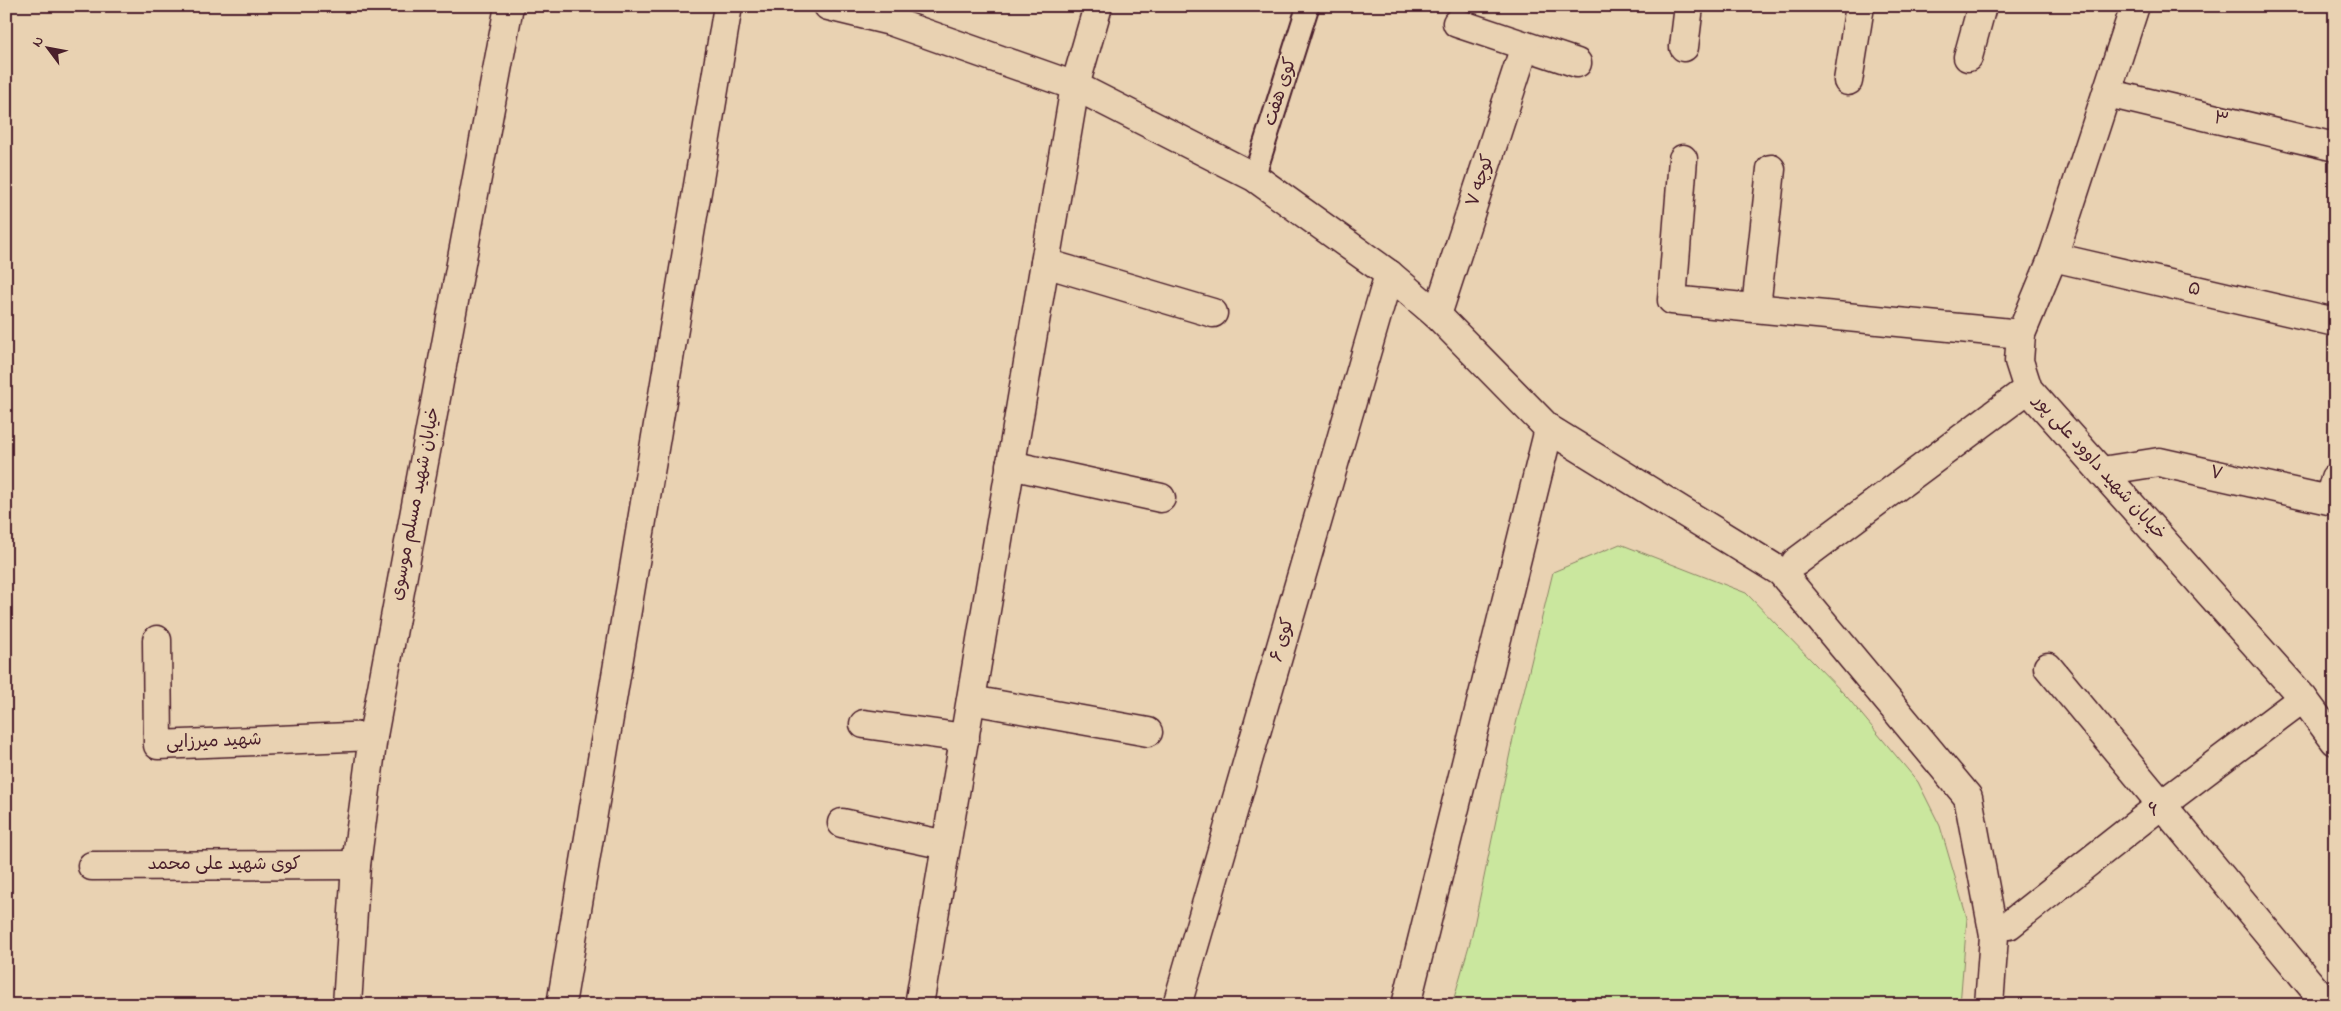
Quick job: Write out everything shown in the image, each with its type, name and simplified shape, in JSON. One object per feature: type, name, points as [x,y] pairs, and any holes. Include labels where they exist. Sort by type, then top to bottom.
[{"type":"street","name":"خیابان شهید مسلم موسوی","points":[[347,1005],[356,865],[373,736],[509,6]]},
{"type":"street","points":[[561,1005],[728,6]]},
{"type":"street","points":[[828,6],[893,14],[1074,86],[1254,177],[1389,274],[1437,315],[1549,428],[1781,572],[1968,797],[1994,936],[1989,1005]]},
{"type":"street","points":[[919,1005],[1074,86],[1098,6]]},
{"type":"street","points":[[1684,48],[1689,6]]},
{"type":"street","points":[[1848,81],[1860,6]]},
{"type":"street","points":[[1968,57],[1982,6]]},
{"type":"street","name":"خیابان شهید داوود علی پور","points":[[2135,6],[2053,257],[2022,334],[2019,361],[2028,389],[2303,698],[2335,741]]},
{"type":"street","points":[[1457,23],[1577,63]]},
{"type":"street","name":"کوچه ۷","points":[[1437,315],[1525,46]]},
{"type":"street","name":"۳","points":[[2107,93],[2335,147]]},
{"type":"street","points":[[1683,159],[1672,300],[2022,334]]},
{"type":"street","points":[[1756,308],[1771,169]]},
{"type":"street","name":"۵","points":[[2053,257],[2335,322]]},
{"type":"street","points":[[1045,263],[1213,313]]},
{"type":"street","name":"کوی ۶","points":[[1177,1005],[1389,274]]},
{"type":"street","points":[[1796,562],[2028,389]]},
{"type":"street","points":[[1406,1005],[1549,428]]},
{"type":"street","name":"۷","points":[[2102,471],[2160,462],[2332,489]]},
{"type":"street","points":[[1010,466],[1162,498]]},
{"type":"street","name":"شهید میرزایی","points":[[157,640],[158,745],[373,736]]},
{"type":"street","points":[[2048,667],[2325,1002]]},
{"type":"street","name":"۶","points":[[2009,925],[2303,698]]},
{"type":"street","points":[[971,700],[1148,732]]},
{"type":"street","points":[[864,724],[965,738]]},
{"type":"street","points":[[842,823],[946,845]]},
{"type":"street","name":"کوی شهید علی محمد","points":[[92,866],[356,865]]},
{"type":"lane","name":"کوی هفت","points":[[1254,177],[1308,6]]},
{"type":"green space","points":[[1620,544],[1746,593],[1847,697],[1918,782],[1940,826],[1967,918],[1960,1005],[1452,1005],[1472,935],[1516,724],[1553,572]]}]
